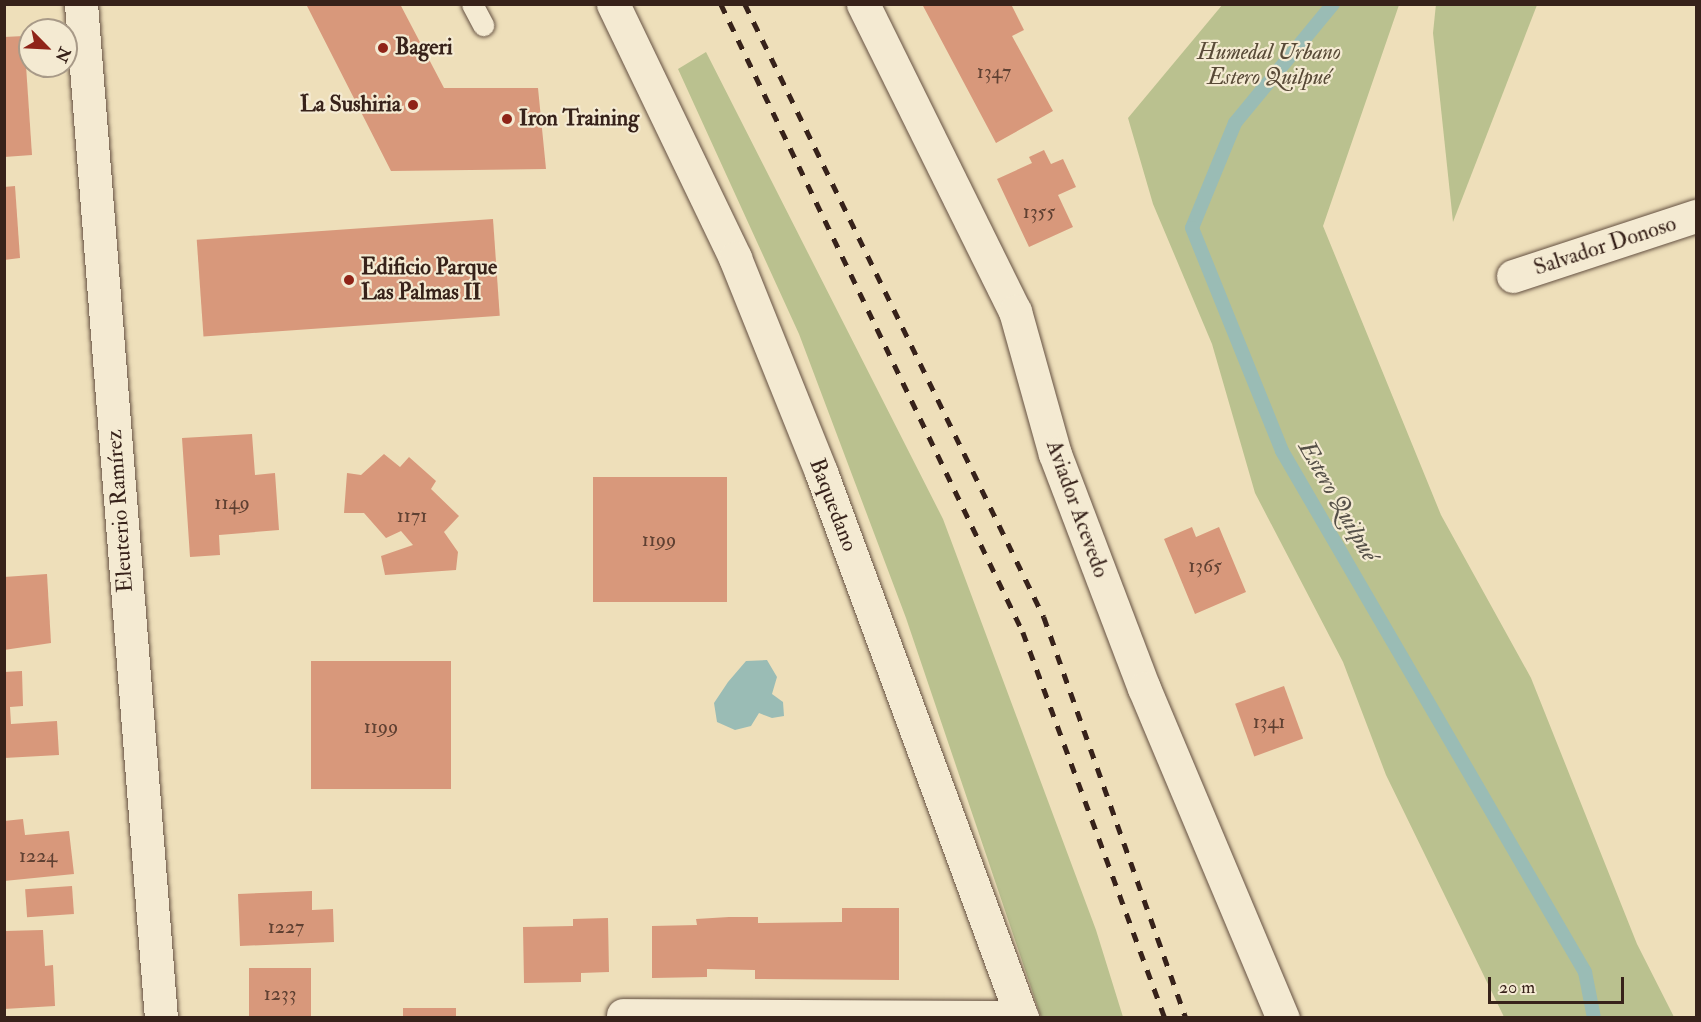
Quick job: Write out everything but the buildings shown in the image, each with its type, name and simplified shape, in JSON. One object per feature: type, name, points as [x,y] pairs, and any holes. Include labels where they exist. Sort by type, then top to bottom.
[{"type":"street","name":"Eleuterio Ramírez","points":[[81,4],[160,1017]]},
{"type":"street","name":"Baquedano","points":[[613,4],[735,258],[846,538],[1022,1017]]},
{"type":"street","name":"Aviador Acevedo","points":[[863,4],[1015,311],[1059,465],[1144,688],[1283,1017]]},
{"type":"street","name":"Salvador Donoso","points":[[1513,276],[1696,216]]},
{"type":"street","points":[[622,1015],[1022,1017]]},
{"type":"lane","points":[[472,4],[483,25]]},
{"type":"green space","name":"Humedal Urbano Estero Quilpué","points":[[1223,4],[1399,5],[1323,226],[1441,515],[1531,678],[1637,944],[1674,1017],[1504,1017],[1386,775],[1343,662],[1255,493],[1212,344],[1153,204],[1128,118]]},
{"type":"green space","points":[[1436,4],[1537,5],[1453,222],[1433,33]]},
{"type":"green space","points":[[706,52],[943,519],[1096,930],[1123,1017],[1041,1017],[906,618],[799,334],[678,69]]},
{"type":"water","points":[[767,660],[777,677],[772,694],[783,702],[784,716],[772,718],[759,713],[751,726],[735,730],[717,722],[714,703],[728,682],[746,661]]},
{"type":"waterway","name":"Estero Quilpué","points":[[1333,4],[1235,123],[1192,228],[1282,451],[1585,972],[1594,1018]]},
{"type":"railway","points":[[721,4],[1023,632],[1165,1018]]},
{"type":"railway","points":[[745,4],[1044,617],[1186,1018]]},
{"type":"place","name":"Bageri","points":[[383,48]]},
{"type":"place","name":"La Sushiria","points":[[413,105]]},
{"type":"place","name":"Iron Training","points":[[507,119]]},
{"type":"place","name":"Edificio Parque Las Palmas II","points":[[349,280]]}]
